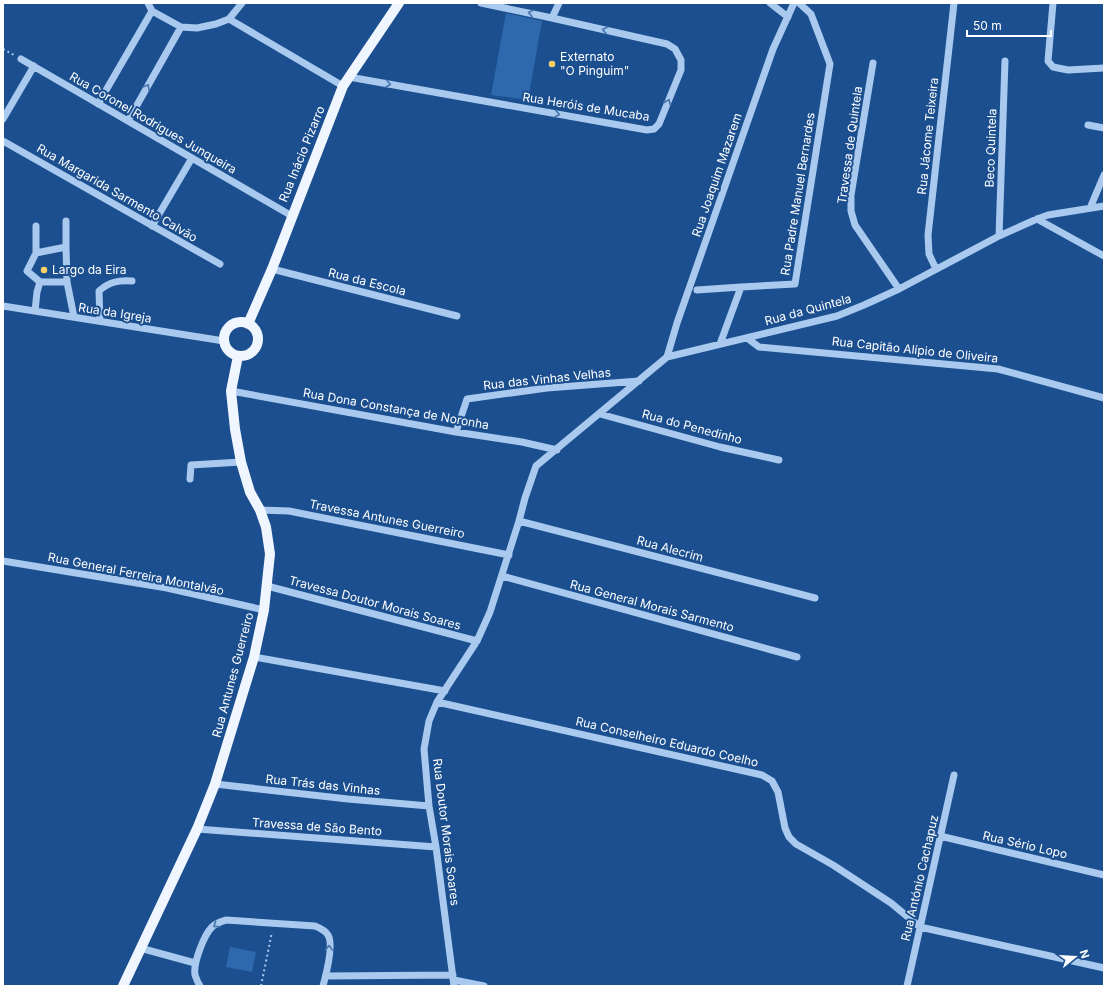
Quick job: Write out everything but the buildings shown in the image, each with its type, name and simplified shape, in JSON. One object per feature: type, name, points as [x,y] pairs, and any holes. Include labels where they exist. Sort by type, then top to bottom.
[{"type":"main road","name":"Rua Inácio Pizarro","points":[[248,324],[272,269],[343,86],[399,3]]},
{"type":"main road","points":[[243,322],[248,324],[256,330],[259,340],[258,345],[248,356],[238,356],[228,351],[224,341],[226,331],[234,324],[243,322]]},
{"type":"main road","name":"Rua Antunes Guerreiro","points":[[123,986],[197,829],[215,784],[254,657],[264,610],[270,554],[266,527],[260,510],[250,492],[241,462],[235,429],[231,391],[238,356]]},
{"type":"street","points":[[148,3],[152,11],[181,27],[197,28],[229,20],[242,3]]},
{"type":"street","points":[[481,3],[552,18],[559,3]]},
{"type":"street","points":[[770,3],[788,17]]},
{"type":"street","name":"Rua Joaquim Mazarem","points":[[667,357],[677,323],[766,71],[794,3]]},
{"type":"street","name":"Rua Padre Manuel Bernardes","points":[[740,287],[794,284],[830,64],[811,14],[799,3]]},
{"type":"street","name":"Rua Jácome Teixeira","points":[[936,269],[929,254],[928,235],[954,3]]},
{"type":"street","points":[[1053,3],[1048,61],[1053,67],[1068,70],[1104,68]]},
{"type":"street","points":[[98,104],[152,11]]},
{"type":"street","name":"Rua Heróis de Mucaba","points":[[349,77],[647,130],[654,129],[659,124],[681,70],[681,60],[675,49],[667,44],[552,18]]},
{"type":"street","points":[[229,20],[343,86]]},
{"type":"street","points":[[128,121],[181,27]]},
{"type":"street","name":"Rua Coronel Rodrigues Junqueira","points":[[21,59],[292,216]]},
{"type":"street","name":"Beco Quintela","points":[[999,236],[1005,61]]},
{"type":"street","name":"Travessa de Quintela","points":[[873,63],[851,195],[851,211],[855,225],[898,289]]},
{"type":"street","points":[[3,119],[34,66]]},
{"type":"street","points":[[1088,125],[1104,128]]},
{"type":"street","name":"Rua Margarida Sarmento Calvão","points":[[3,140],[220,264]]},
{"type":"street","points":[[152,226],[192,158]]},
{"type":"street","points":[[1090,208],[1104,175]]},
{"type":"street","name":"Rua da Quintela","points":[[557,450],[667,357],[837,316],[864,306],[999,236],[1037,219],[1048,215],[1104,206]]},
{"type":"street","points":[[1037,219],[1104,256]]},
{"type":"street","points":[[66,221],[67,282],[74,317]]},
{"type":"street","points":[[36,226],[36,253],[27,271],[40,282],[67,282]]},
{"type":"street","points":[[36,253],[66,248]]},
{"type":"street","name":"Rua da Escola","points":[[272,269],[458,316]]},
{"type":"street","points":[[100,321],[99,292],[105,286],[114,282],[132,281]]},
{"type":"street","points":[[34,311],[40,282]]},
{"type":"street","points":[[696,290],[740,287],[720,344]]},
{"type":"street","name":"Rua da Igreja","points":[[3,306],[224,341]]},
{"type":"street","name":"Rua Capitão Alípio de Oliveira","points":[[747,338],[759,347],[998,369],[1104,398]]},
{"type":"street","name":"Rua das Vinhas Velhas","points":[[456,432],[467,399],[547,388],[639,381]]},
{"type":"street","name":"Rua Dona Constança de Noronha","points":[[231,391],[456,432],[522,442],[557,450]]},
{"type":"street","name":"Rua do Penedinho","points":[[600,414],[779,460]]},
{"type":"street","name":"Rua Doutor Morais Soares","points":[[454,980],[429,806],[424,749],[429,721],[437,702],[477,641],[490,612],[536,466],[557,450]]},
{"type":"street","points":[[190,479],[191,465],[241,462]]},
{"type":"street","name":"Travessa Antunes Guerreiro","points":[[260,510],[289,511],[509,555]]},
{"type":"street","name":"Rua Alecrim","points":[[519,521],[814,598]]},
{"type":"street","name":"Rua General Ferreira Montalvão","points":[[3,561],[167,588],[264,610]]},
{"type":"street","name":"Rua General Morais Sarmento","points":[[502,576],[797,657]]},
{"type":"street","name":"Travessa Doutor Morais Soares","points":[[267,586],[477,641]]},
{"type":"street","points":[[254,657],[444,691]]},
{"type":"street","name":"Rua Conselheiro Eduardo Coelho","points":[[437,702],[762,775],[772,781],[778,792],[785,828],[789,837],[796,844],[833,865],[885,899],[920,927]]},
{"type":"street","name":"Rua António Cachapuz","points":[[907,986],[954,775]]},
{"type":"street","name":"Rua Trás das Vinhas","points":[[215,784],[348,799],[429,806]]},
{"type":"street","name":"Travessa de São Bento","points":[[197,829],[436,847]]},
{"type":"street","name":"Rua Sério Lopo","points":[[940,836],[1104,875]]},
{"type":"street","points":[[200,986],[195,975],[196,963],[206,935],[218,922],[226,920],[315,926],[323,930],[329,937],[330,945],[326,976],[323,986]]},
{"type":"street","points":[[920,927],[1104,968]]},
{"type":"street","points":[[140,948],[196,963]]},
{"type":"street","points":[[326,976],[454,980],[484,986]]},
{"type":"path","points":[[3,49],[21,59]]},
{"type":"path","points":[[261,986],[274,923]]},
{"type":"shaded area","points":[[506,13],[542,21],[528,100],[491,95]]},
{"type":"shaded area","points":[[230,947],[256,952],[252,972],[226,967]]},
{"type":"place","name":"Externato \"O Pinguim\"","points":[[552,64]]},
{"type":"place","name":"Largo da Eira","points":[[44,270]]}]
